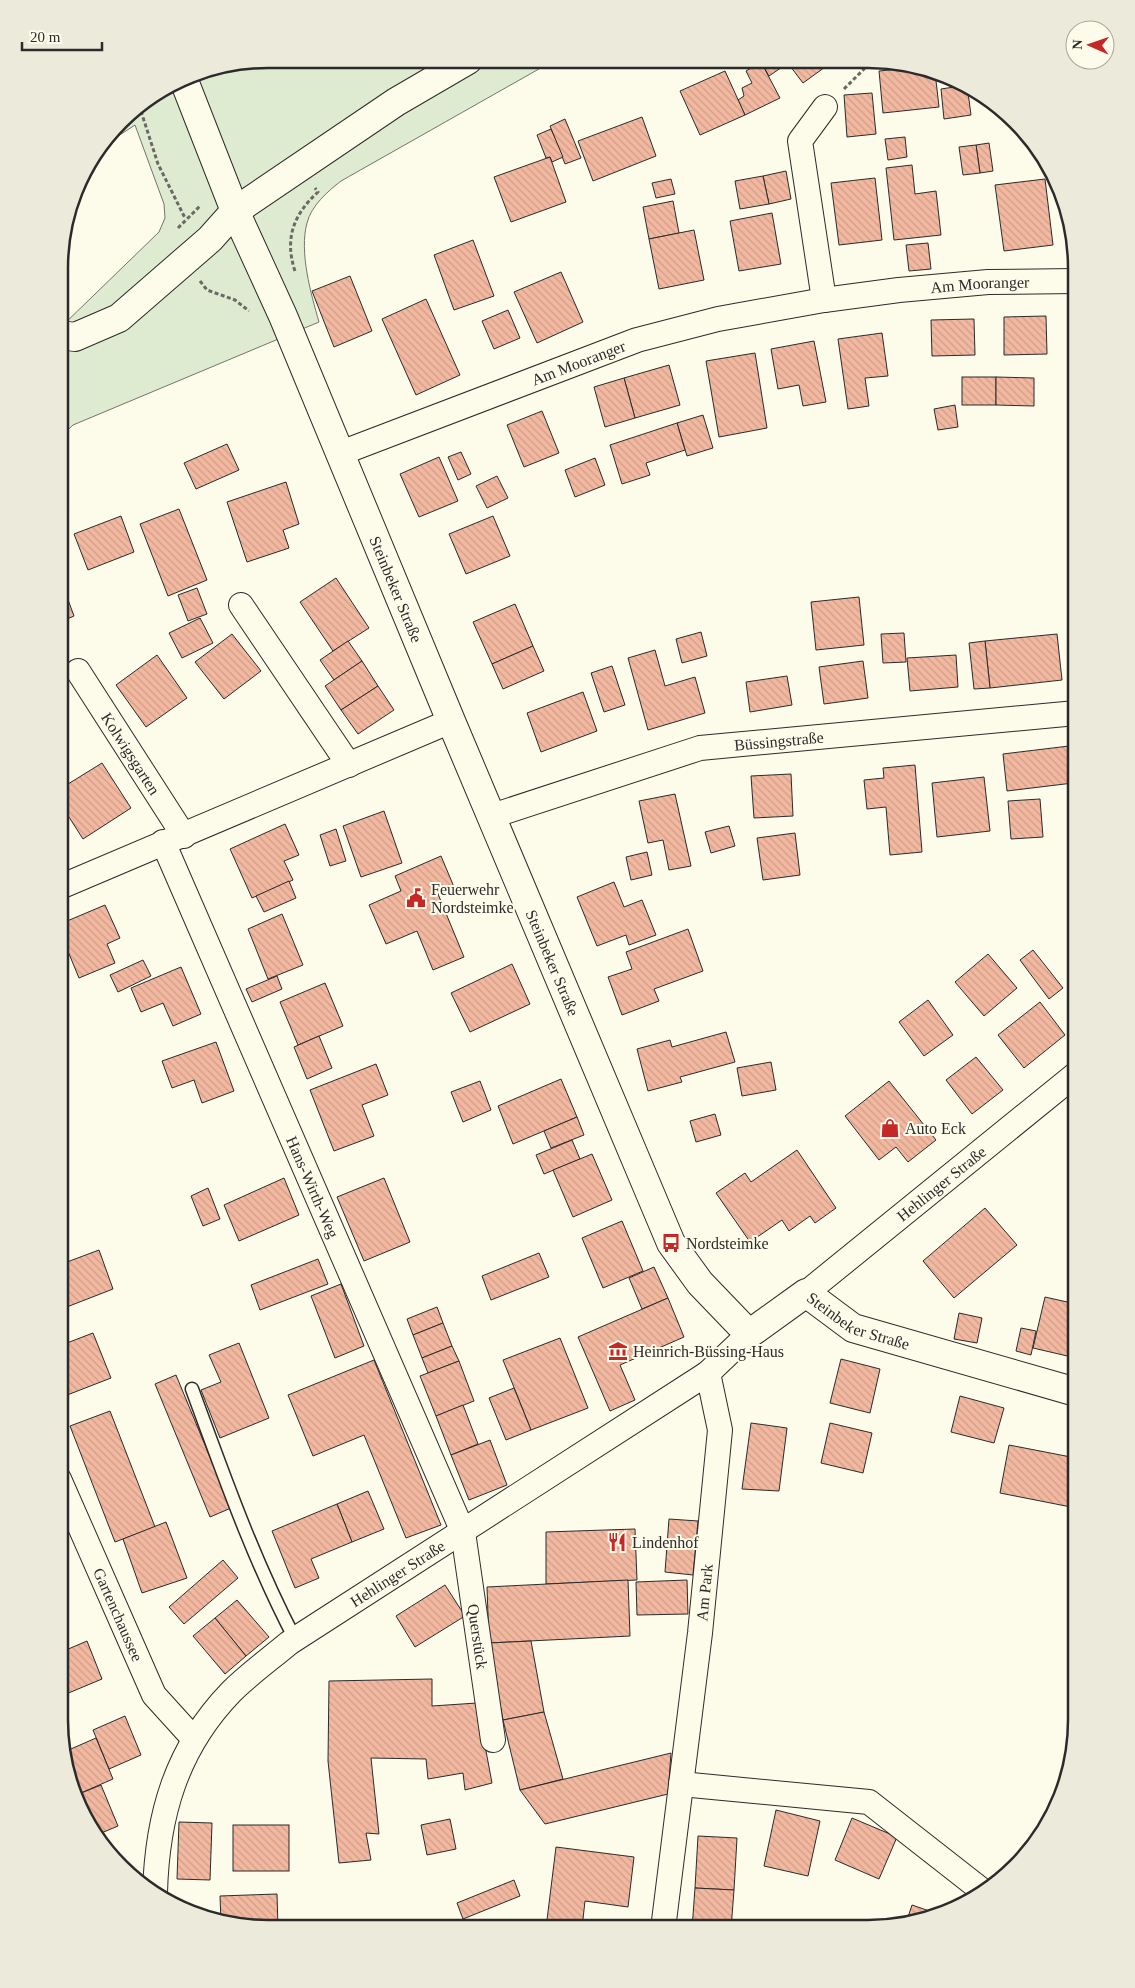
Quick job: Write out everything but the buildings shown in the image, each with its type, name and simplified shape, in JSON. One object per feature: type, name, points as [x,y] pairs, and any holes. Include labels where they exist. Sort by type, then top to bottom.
[{"type":"street","points":[[68,336],[75,337],[120,318],[210,239],[235,211],[396,102],[454,68]]},
{"type":"street","name":"Steinbeker Straße","points":[[185,86],[235,211],[262,265],[451,721],[671,1243],[700,1283],[749,1334],[806,1293],[853,1328],[1068,1390]]},
{"type":"street","points":[[824,300],[800,141],[826,108]]},
{"type":"street","name":"Am Mooranger","points":[[341,453],[637,340],[718,319],[824,300],[988,282],[1068,282]]},
{"type":"street","points":[[241,605],[349,765]]},
{"type":"street","name":"Kolwigsgarten","points":[[78,671],[173,839]]},
{"type":"street","name":"Büssingstraße","points":[[492,816],[700,748],[1068,714]]},
{"type":"street","points":[[68,883],[451,721]]},
{"type":"street","name":"Hans-Wirth-Weg","points":[[173,839],[463,1532]]},
{"type":"street","name":"Hehlinger Straße","points":[[806,1293],[1068,1080]]},
{"type":"street","name":"Hehlinger Straße","points":[[155,1886],[156,1853],[168,1793],[193,1738],[231,1692],[295,1639],[708,1373],[749,1334]]},
{"type":"street","name":"Am Park","points":[[664,1920],[720,1430],[708,1373]]},
{"type":"street","name":"Gartenchaussee","points":[[68,1499],[154,1695],[193,1738]]},
{"type":"street","name":"Querstück","points":[[463,1532],[493,1740]]},
{"type":"street","points":[[681,1784],[869,1802],[978,1887]]},
{"type":"lane","points":[[192,1388],[222,1472],[295,1639]]},
{"type":"path","points":[[826,108],[865,68]]},
{"type":"path","points":[[141,113],[158,164],[185,218]]},
{"type":"green space","points":[[541,68],[341,181],[321,199],[309,217],[304,247],[307,273],[319,322],[73,425],[68,430],[68,320],[159,232],[165,218],[164,204],[135,125],[116,138],[136,117],[167,94],[203,78],[241,69]]},
{"type":"place","name":"Feuerwehr Nordsteimke","points":[[416,898]]},
{"type":"place","name":"Auto Eck","points":[[890,1128]]},
{"type":"place","name":"Nordsteimke","points":[[671,1243]]},
{"type":"place","name":"Heinrich-Büssing-Haus","points":[[618,1351]]},
{"type":"place","name":"Lindenhof","points":[[617,1542]]}]
